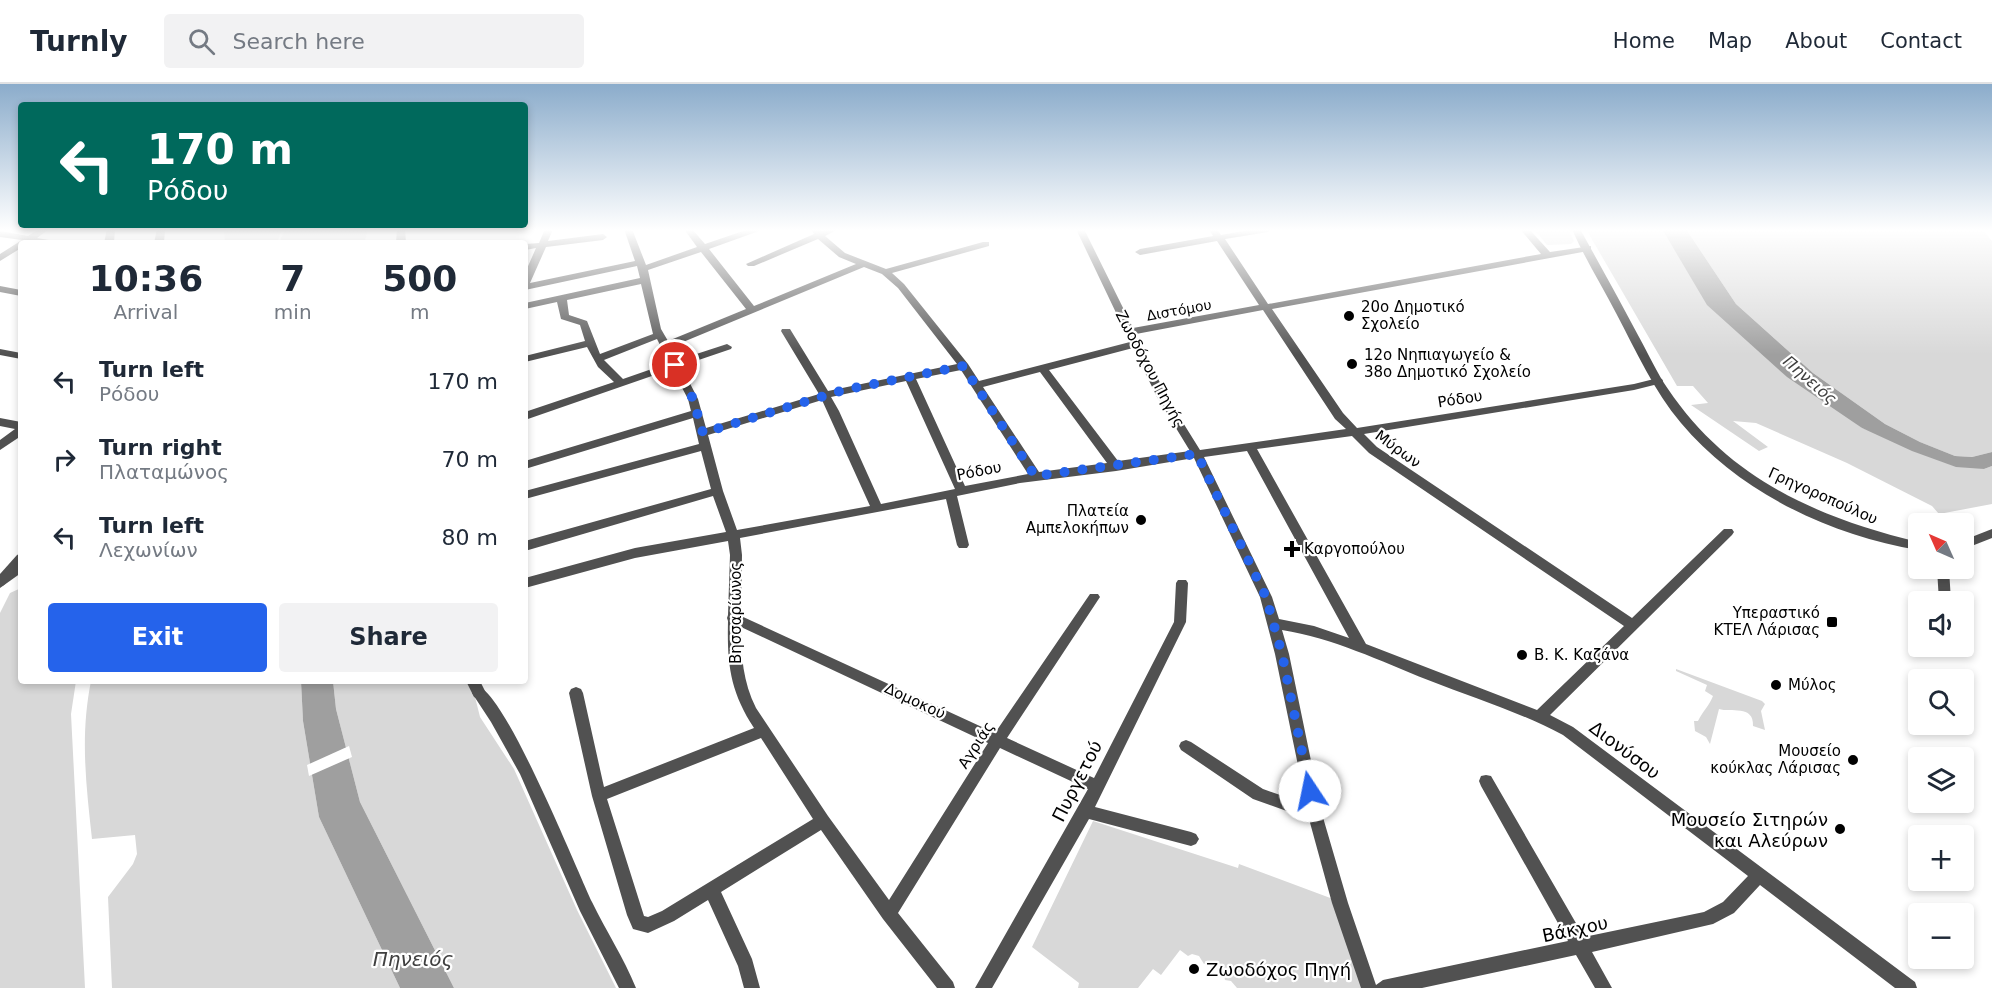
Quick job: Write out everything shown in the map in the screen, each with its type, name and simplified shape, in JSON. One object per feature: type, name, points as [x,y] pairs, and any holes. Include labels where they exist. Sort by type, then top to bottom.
[{"type":"street","points":[[528,285],[641,271]]},
{"type":"street","points":[[528,305],[562,299],[642,271]]},
{"type":"street","name":"Βησσαρίωνος","points":[[643,271],[658,335],[693,399],[717,491],[733,535],[736,555],[734,654],[738,682],[751,712],[823,821],[889,914],[947,988]]},
{"type":"street","points":[[720,271],[753,311]]},
{"type":"street","points":[[666,346],[847,271]]},
{"type":"street","name":"Ζωοδόχου Πηγής","points":[[1102,271],[1129,333],[1162,397],[1197,454],[1252,566],[1275,624],[1315,814],[1340,903],[1370,988]]},
{"type":"street","name":"Μύρων","points":[[1243,271],[1339,416],[1353,432],[1373,450],[1633,625]]},
{"type":"street","name":"Διστόμου","points":[[1129,333],[1460,271]]},
{"type":"street","name":"Γρηγοροπούλου","points":[[1600,271],[1658,381],[1690,429],[1724,460],[1754,482],[1798,506],[1858,532],[1908,544]]},
{"type":"street","points":[[885,272],[910,296],[963,366],[1035,476]]},
{"type":"street","points":[[0,289],[18,292]]},
{"type":"street","points":[[562,299],[564,317],[582,321],[604,370],[622,383]]},
{"type":"street","points":[[786,331],[834,411],[877,509]]},
{"type":"street","points":[[598,358],[658,335]]},
{"type":"street","points":[[528,358],[590,343]]},
{"type":"street","points":[[976,385],[1135,344]]},
{"type":"street","points":[[528,415],[727,347]]},
{"type":"street","points":[[0,352],[18,355]]},
{"type":"street","points":[[703,433],[823,395],[963,366]]},
{"type":"street","points":[[1042,368],[1116,467]]},
{"type":"street","points":[[910,378],[955,491],[963,545]]},
{"type":"street","name":"Ρόδου","points":[[528,582],[598,561],[877,509],[1035,476],[1116,467],[1353,432],[1634,387],[1658,381]]},
{"type":"street","points":[[528,464],[697,413]]},
{"type":"street","points":[[0,422],[18,427]]},
{"type":"street","points":[[0,446],[18,431]]},
{"type":"street","points":[[528,494],[705,446]]},
{"type":"street","points":[[1250,446],[1362,649]]},
{"type":"street","points":[[528,545],[717,491]]},
{"type":"street","points":[[1539,717],[1728,532]]},
{"type":"street","points":[[1974,541],[1992,533]]},
{"type":"street","points":[[0,582],[18,561]]},
{"type":"street","points":[[0,582],[18,568]]},
{"type":"street","name":"Πυργετού","points":[[982,988],[1085,811],[1180,622],[1182,583]]},
{"type":"street","name":"Αγριάς","points":[[889,914],[999,740],[1094,597]]},
{"type":"street","name":"Δομοκού","points":[[734,618],[1096,786]]},
{"type":"street","name":"Διονύσου","points":[[1275,624],[1306,630],[1362,649],[1539,717],[1568,731],[1909,988]]},
{"type":"street","points":[[476,687],[498,719],[543,805],[586,905],[628,988]]},
{"type":"street","points":[[576,693],[599,796],[639,923],[648,925],[712,891],[823,821]]},
{"type":"street","points":[[599,796],[763,731]]},
{"type":"street","points":[[1186,746],[1257,794],[1315,814]]},
{"type":"street","points":[[1486,780],[1604,988]]},
{"type":"street","points":[[1085,811],[1191,839]]},
{"type":"street","name":"Βάκχου","points":[[1383,988],[1581,948],[1715,916],[1734,903],[1758,874]]},
{"type":"street","points":[[712,891],[746,966],[752,988]]},
{"type":"shaded area","points":[[1610,271],[1688,271],[1708,305],[1862,428],[1984,469],[1992,466],[1992,504],[1938,513],[1932,506],[1847,463],[1756,423],[1733,421],[1768,447],[1759,451],[1691,405],[1708,403],[1693,386],[1677,386]]},
{"type":"shaded area","points":[[1714,271],[1992,271],[1992,452],[1972,457],[1955,456],[1920,442],[1885,424],[1813,373],[1736,304]]},
{"type":"shaded area","points":[[18,589],[18,684],[76,684],[71,714],[85,988],[0,988],[0,613],[10,593]]},
{"type":"shaded area","points":[[1676,669],[1762,701],[1765,704],[1761,711],[1765,730],[1753,726],[1750,715],[1746,712],[1719,709],[1710,744],[1706,737],[1695,731],[1694,721],[1698,721],[1713,696],[1705,691],[1707,685]]},
{"type":"shaded area","points":[[91,684],[301,684],[303,721],[319,817],[400,988],[112,988],[108,897],[133,864],[137,854],[135,835],[92,839],[86,779],[85,741]]},
{"type":"shaded area","points":[[333,684],[472,684],[480,717],[514,769],[577,910],[616,988],[454,988],[360,802],[336,709]]},
{"type":"shaded area","points":[[1093,821],[1238,868],[1239,864],[1333,899],[1362,988],[1237,988],[1231,981],[1225,980],[1223,972],[1216,964],[1204,964],[1199,956],[1192,954],[1188,956],[1180,950],[1161,975],[1153,969],[1138,988],[1078,988],[1079,983],[1032,947]]},
{"type":"water","name":"Πηνειός","points":[[1687,271],[1714,271],[1736,304],[1813,373],[1885,424],[1920,442],[1955,456],[1972,457],[1992,452],[1992,466],[1984,469],[1956,467],[1912,451],[1862,428],[1787,377],[1707,305]]},
{"type":"water","name":"Πηνειός","points":[[301,684],[333,684],[336,709],[360,802],[454,988],[400,988],[319,817],[303,721]]},
{"type":"pier","points":[[349,746],[352,757],[309,776],[307,765]]},
{"type":"place","name":"20ο Δημοτικό Σχολείο","points":[[1349,316]]},
{"type":"place","name":"12o Νηπιαγωγείο & 38ο Δημοτικό Σχολείο","points":[[1352,364]]},
{"type":"place","name":"Πλατεία Αμπελοκήπων","points":[[1141,520]]},
{"type":"place","name":"Καργοπούλου","points":[[1292,549]]},
{"type":"place","name":"Υπεραστικό ΚΤΕΛ Λάρισας","points":[[1832,622]]},
{"type":"place","name":"Β. Κ. Καζάνα","points":[[1522,655]]},
{"type":"place","name":"Μύλος","points":[[1776,685]]},
{"type":"place","name":"Μουσείο κούκλας Λάρισας","points":[[1853,760]]},
{"type":"place","name":"Μουσείο Σιτηρών και Αλεύρων","points":[[1840,829]]},
{"type":"place","name":"Ζωοδόχος Πηγή","points":[[1194,969]]},
{"type":"route","points":[[675,365],[693,399],[703,433],[809,399],[864,385],[963,366],[1035,476],[1116,467],[1197,454],[1266,597],[1282,654],[1310,791]]}]
